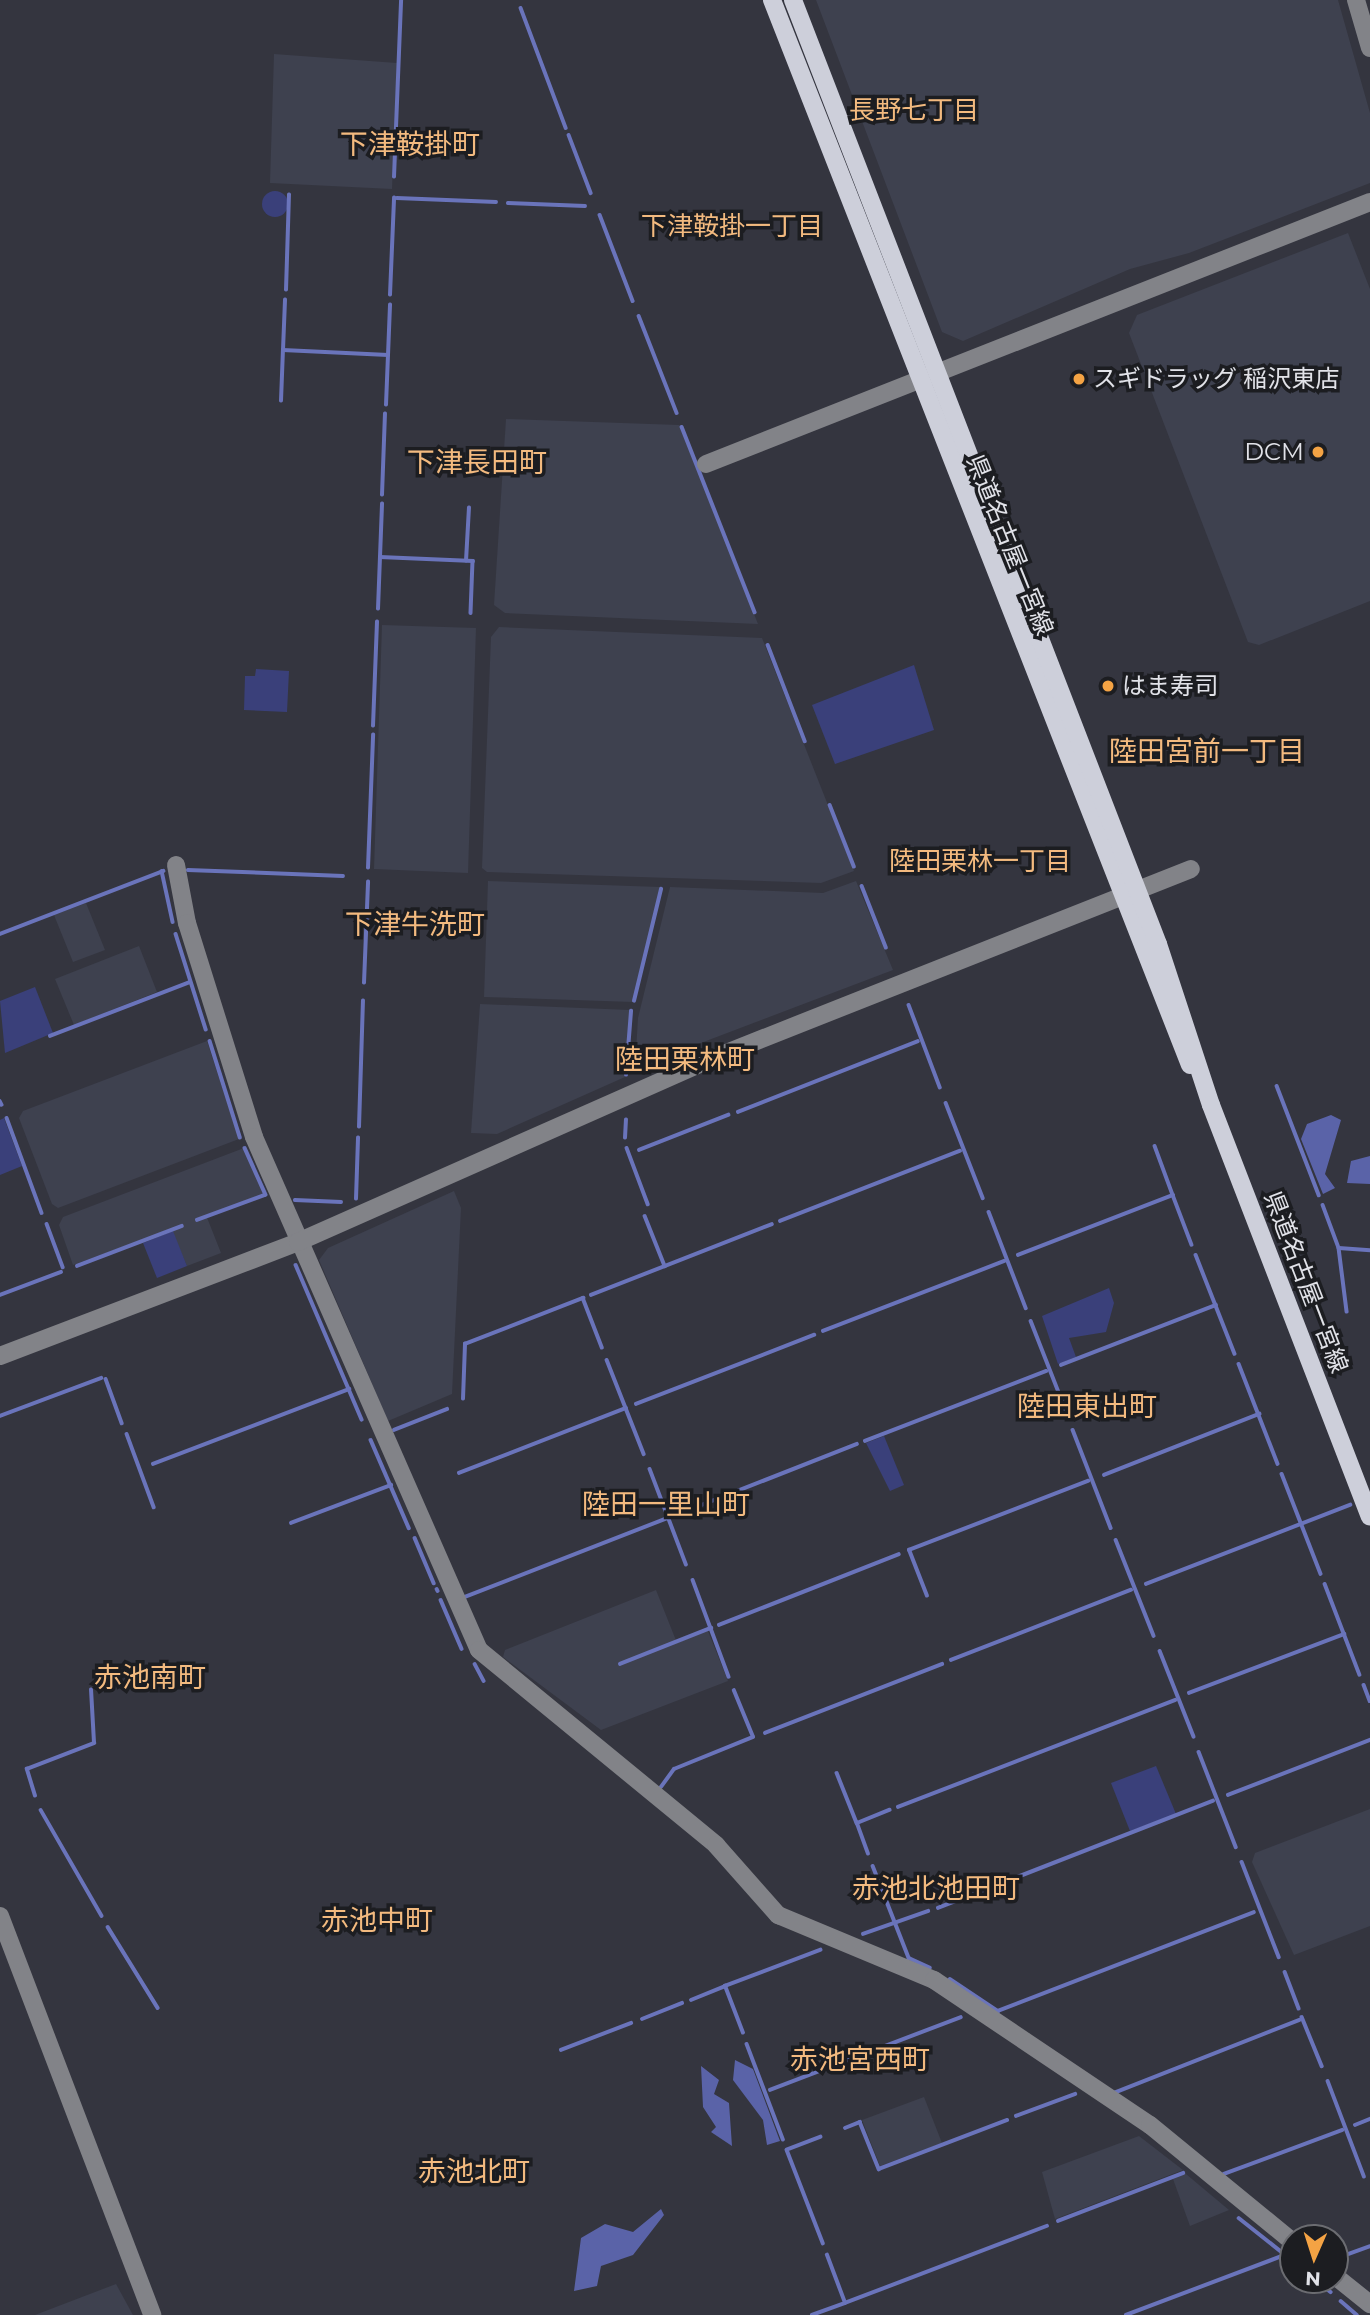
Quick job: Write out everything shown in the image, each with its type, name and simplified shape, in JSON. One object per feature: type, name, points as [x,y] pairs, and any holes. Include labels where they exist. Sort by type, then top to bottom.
[{"type":"main road","name":"県道名古屋一宮線","points":[[772,0],[1120,899],[1211,1105]]},
{"type":"main road","name":"県道名古屋一宮線","points":[[793,0],[1138,891],[1211,1105],[1370,1517]]},
{"type":"street","points":[[1356,0],[1370,48]]},
{"type":"street","points":[[706,464],[1370,202]]},
{"type":"street","points":[[176,865],[187,923],[254,1137],[298,1242],[483,1655],[716,1844],[778,1915],[934,1980],[1150,2125],[1279,2231]]},
{"type":"street","points":[[0,1356],[298,1242],[711,1059],[1191,869]]},
{"type":"street","points":[[0,1916],[152,2315]]},
{"type":"street","points":[[1349,2287],[1370,2304]]},
{"type":"shaded area","points":[[816,0],[1338,0],[1370,113],[1370,183],[1189,253],[1130,269],[963,341],[942,332]]},
{"type":"shaded area","points":[[274,54],[397,63],[392,189],[270,183]]},
{"type":"shaded area","points":[[275,191],[284,195],[288,204],[284,213],[275,217],[266,213],[262,204],[266,195]]},
{"type":"shaded area","points":[[1348,233],[1370,289],[1370,601],[1259,645],[1248,642],[1129,333],[1137,315]]},
{"type":"shaded area","points":[[506,419],[679,425],[758,624],[505,613],[494,605]]},
{"type":"shaded area","points":[[382,625],[476,628],[468,873],[374,869]]},
{"type":"shaded area","points":[[499,627],[762,638],[854,871],[821,883],[487,872],[482,868],[491,637]]},
{"type":"shaded area","points":[[914,665],[934,730],[835,764],[812,705]]},
{"type":"shaded area","points":[[256,669],[289,671],[287,712],[244,710],[245,676],[255,676]]},
{"type":"shaded area","points":[[488,881],[660,887],[633,1002],[484,997]]},
{"type":"shaded area","points":[[856,881],[893,970],[635,1068],[638,1018],[670,887],[823,893]]},
{"type":"shaded area","points":[[86,903],[105,950],[73,962],[54,915]]},
{"type":"shaded area","points":[[139,946],[157,992],[74,1025],[55,979]]},
{"type":"shaded area","points":[[35,987],[53,1033],[5,1053],[0,1001]]},
{"type":"shaded area","points":[[480,1004],[630,1010],[625,1077],[497,1134],[471,1133]]},
{"type":"shaded area","points":[[207,1041],[239,1139],[58,1208],[52,1204],[19,1118],[23,1111]]},
{"type":"shaded area","points":[[1331,1115],[1341,1120],[1325,1174],[1335,1188],[1323,1194],[1301,1139],[1307,1124]]},
{"type":"shaded area","points":[[4,1118],[22,1166],[0,1175],[0,1120]]},
{"type":"shaded area","points":[[244,1148],[264,1194],[206,1215],[221,1253],[187,1266],[171,1229],[73,1265],[59,1225],[63,1217]]},
{"type":"shaded area","points":[[1370,1156],[1370,1184],[1347,1183],[1351,1161]]},
{"type":"shaded area","points":[[454,1191],[461,1208],[452,1394],[388,1421],[319,1260],[328,1248]]},
{"type":"shaded area","points":[[173,1231],[187,1266],[157,1278],[143,1243]]},
{"type":"shaded area","points":[[1109,1288],[1114,1303],[1106,1332],[1069,1338],[1076,1357],[1058,1364],[1042,1316]]},
{"type":"shaded area","points":[[884,1436],[904,1485],[890,1491],[866,1443]]},
{"type":"shaded area","points":[[656,1590],[677,1643],[708,1631],[728,1681],[601,1730],[503,1657],[505,1650]]},
{"type":"shaded area","points":[[1156,1766],[1176,1814],[1130,1831],[1111,1783]]},
{"type":"shaded area","points":[[1370,1809],[1370,1926],[1294,1955],[1252,1862],[1255,1853]]},
{"type":"shaded area","points":[[735,2060],[753,2069],[780,2141],[767,2145],[763,2120],[733,2080]]},
{"type":"shaded area","points":[[701,2066],[719,2080],[714,2094],[729,2103],[732,2146],[711,2132],[716,2127],[703,2107]]},
{"type":"shaded area","points":[[924,2097],[942,2143],[880,2166],[862,2120]]},
{"type":"shaded area","points":[[1139,2136],[1183,2170],[1055,2219],[1042,2172]]},
{"type":"shaded area","points":[[1186,2174],[1229,2210],[1190,2226],[1173,2179]]},
{"type":"shaded area","points":[[661,2209],[664,2215],[633,2255],[601,2266],[597,2286],[574,2291],[581,2238],[605,2224],[633,2232]]},
{"type":"shaded area","points":[[116,2284],[133,2315],[35,2315]]},
{"type":"waterway","points":[[394,177],[401,0]]},
{"type":"waterway","points":[[521,8],[566,128]]},
{"type":"waterway","points":[[569,135],[591,193]]},
{"type":"waterway","points":[[286,290],[289,195]]},
{"type":"waterway","points":[[390,295],[394,198]]},
{"type":"waterway","points":[[397,198],[496,202]]},
{"type":"waterway","points":[[508,203],[585,206]]},
{"type":"waterway","points":[[600,215],[633,301]]},
{"type":"waterway","points":[[283,350],[285,300]]},
{"type":"waterway","points":[[386,405],[390,305]]},
{"type":"waterway","points":[[639,316],[677,413]]},
{"type":"waterway","points":[[281,401],[283,350],[388,355]]},
{"type":"waterway","points":[[382,495],[385,414]]},
{"type":"waterway","points":[[682,427],[755,612]]},
{"type":"waterway","points":[[378,609],[382,504]]},
{"type":"waterway","points":[[466,561],[469,508]]},
{"type":"waterway","points":[[380,557],[473,561],[471,613]]},
{"type":"waterway","points":[[373,726],[377,622]]},
{"type":"waterway","points":[[768,645],[805,741]]},
{"type":"waterway","points":[[368,868],[373,735]]},
{"type":"waterway","points":[[830,805],[854,866]]},
{"type":"waterway","points":[[188,870],[343,876]]},
{"type":"waterway","points":[[162,871],[173,922]]},
{"type":"waterway","points":[[0,934],[163,871]]},
{"type":"waterway","points":[[364,983],[368,882]]},
{"type":"waterway","points":[[862,886],[886,947]]},
{"type":"waterway","points":[[634,1001],[661,889]]},
{"type":"waterway","points":[[176,934],[206,1029]]},
{"type":"waterway","points":[[50,1036],[190,982]]},
{"type":"waterway","points":[[359,1127],[363,1001]]},
{"type":"waterway","points":[[909,1005],[940,1087]]},
{"type":"waterway","points":[[626,1075],[631,1011]]},
{"type":"waterway","points":[[210,1041],[240,1137]]},
{"type":"waterway","points":[[738,1112],[918,1041]]},
{"type":"waterway","points":[[1277,1086],[1319,1195]]},
{"type":"waterway","points":[[0,1101],[2,1105]]},
{"type":"waterway","points":[[946,1103],[983,1198]]},
{"type":"waterway","points":[[639,1150],[728,1115]]},
{"type":"waterway","points":[[7,1118],[42,1213]]},
{"type":"waterway","points":[[625,1138],[626,1120]]},
{"type":"waterway","points":[[356,1199],[358,1138]]},
{"type":"waterway","points":[[1155,1146],[1173,1195]]},
{"type":"waterway","points":[[245,1148],[266,1195]]},
{"type":"waterway","points":[[627,1148],[648,1204]]},
{"type":"waterway","points":[[780,1221],[960,1151]]},
{"type":"waterway","points":[[197,1220],[265,1195]]},
{"type":"waterway","points":[[1018,1255],[1173,1195],[1192,1245]]},
{"type":"waterway","points":[[295,1200],[341,1202]]},
{"type":"waterway","points":[[1323,1205],[1339,1248],[1347,1311]]},
{"type":"waterway","points":[[989,1212],[1026,1308]]},
{"type":"waterway","points":[[645,1216],[665,1266]]},
{"type":"waterway","points":[[47,1224],[63,1267]]},
{"type":"waterway","points":[[591,1295],[772,1224]]},
{"type":"waterway","points":[[77,1266],[182,1226]]},
{"type":"waterway","points":[[1339,1248],[1370,1250]]},
{"type":"waterway","points":[[1196,1255],[1235,1354]]},
{"type":"waterway","points":[[823,1331],[1004,1261]]},
{"type":"waterway","points":[[296,1265],[362,1420]]},
{"type":"waterway","points":[[0,1295],[61,1272]]},
{"type":"waterway","points":[[463,1399],[465,1344],[583,1298],[602,1347]]},
{"type":"waterway","points":[[1061,1365],[1216,1305]]},
{"type":"waterway","points":[[1031,1321],[1069,1418]]},
{"type":"waterway","points":[[636,1404],[814,1335]]},
{"type":"waterway","points":[[607,1360],[644,1454]]},
{"type":"waterway","points":[[1239,1364],[1278,1464]]},
{"type":"waterway","points":[[865,1441],[1046,1371]]},
{"type":"waterway","points":[[0,1416],[101,1378]]},
{"type":"waterway","points":[[106,1379],[122,1423]]},
{"type":"waterway","points":[[153,1464],[349,1389]]},
{"type":"waterway","points":[[459,1473],[626,1408]]},
{"type":"waterway","points":[[394,1430],[447,1409]]},
{"type":"waterway","points":[[1104,1475],[1259,1414]]},
{"type":"waterway","points":[[1073,1430],[1111,1528]]},
{"type":"waterway","points":[[127,1434],[154,1507]]},
{"type":"waterway","points":[[371,1440],[409,1528]]},
{"type":"waterway","points":[[679,1514],[857,1444]]},
{"type":"waterway","points":[[650,1469],[686,1564]]},
{"type":"waterway","points":[[1282,1474],[1321,1574]]},
{"type":"waterway","points":[[927,1596],[909,1550],[1088,1481]]},
{"type":"waterway","points":[[291,1523],[391,1485]]},
{"type":"waterway","points":[[1146,1584],[1350,1505]]},
{"type":"waterway","points":[[465,1597],[668,1518]]},
{"type":"waterway","points":[[415,1538],[434,1583]]},
{"type":"waterway","points":[[1116,1540],[1154,1636]]},
{"type":"waterway","points":[[719,1625],[899,1554]]},
{"type":"waterway","points":[[693,1580],[729,1677]]},
{"type":"waterway","points":[[1325,1584],[1360,1675]]},
{"type":"waterway","points":[[951,1660],[1131,1590]]},
{"type":"waterway","points":[[441,1600],[462,1649]]},
{"type":"waterway","points":[[620,1664],[711,1628]]},
{"type":"waterway","points":[[1189,1693],[1344,1634]]},
{"type":"waterway","points":[[1160,1651],[1194,1737]]},
{"type":"waterway","points":[[475,1664],[484,1681]]},
{"type":"waterway","points":[[765,1733],[942,1664]]},
{"type":"waterway","points":[[1364,1685],[1370,1701]]},
{"type":"waterway","points":[[35,1796],[27,1769],[94,1743],[91,1690]]},
{"type":"waterway","points":[[661,1787],[674,1769],[753,1737],[734,1691]]},
{"type":"waterway","points":[[898,1807],[1175,1700]]},
{"type":"waterway","points":[[1228,1795],[1370,1740]]},
{"type":"waterway","points":[[1199,1752],[1236,1847]]},
{"type":"waterway","points":[[837,1773],[857,1823]]},
{"type":"waterway","points":[[938,1908],[1213,1801]]},
{"type":"waterway","points":[[41,1810],[102,1916]]},
{"type":"waterway","points":[[868,1854],[857,1823],[889,1810]]},
{"type":"waterway","points":[[1242,1862],[1279,1957]]},
{"type":"waterway","points":[[873,1866],[909,1958],[930,1968]]},
{"type":"waterway","points":[[863,1934],[928,1911]]},
{"type":"waterway","points":[[950,1979],[998,2011],[1254,1912]]},
{"type":"waterway","points":[[108,1927],[158,2008]]},
{"type":"waterway","points":[[743,2033],[725,1986],[820,1950]]},
{"type":"waterway","points":[[1285,1972],[1299,2008]]},
{"type":"waterway","points":[[691,2000],[725,1986]]},
{"type":"waterway","points":[[642,2019],[682,2003]]},
{"type":"waterway","points":[[770,2090],[961,2017]]},
{"type":"waterway","points":[[1302,2017],[1322,2066]]},
{"type":"waterway","points":[[1114,2093],[1299,2020]]},
{"type":"waterway","points":[[561,2050],[631,2023]]},
{"type":"waterway","points":[[747,2044],[783,2139]]},
{"type":"waterway","points":[[1328,2081],[1364,2176]]},
{"type":"waterway","points":[[1016,2116],[1075,2094]]},
{"type":"waterway","points":[[1355,2125],[1370,2119]]},
{"type":"waterway","points":[[845,2128],[860,2122],[879,2169],[1007,2120]]},
{"type":"waterway","points":[[1224,2174],[1342,2130]]},
{"type":"waterway","points":[[821,2137],[787,2150],[823,2243]]},
{"type":"waterway","points":[[1058,2221],[1183,2173]]},
{"type":"waterway","points":[[1239,2218],[1279,2250]]},
{"type":"waterway","points":[[845,2303],[1047,2226]]},
{"type":"waterway","points":[[1349,2254],[1370,2246]]},
{"type":"waterway","points":[[812,2315],[845,2303],[827,2255]]},
{"type":"waterway","points":[[1126,2315],[1279,2257]]},
{"type":"waterway","points":[[1341,2301],[1357,2315]]},
{"type":"place","name":"スギドラッグ 稲沢東店","points":[[1079,379]]},
{"type":"place","name":"DCM","points":[[1318,452]]},
{"type":"place","name":"はま寿司","points":[[1108,686]]},
{"type":"district","name":"長野七丁目","points":[[914,111]]},
{"type":"district","name":"下津鞍掛町","points":[[410,144]]},
{"type":"district","name":"下津鞍掛一丁目","points":[[732,227]]},
{"type":"district","name":"下津長田町","points":[[477,462]]},
{"type":"district","name":"陸田宮前一丁目","points":[[1207,751]]},
{"type":"district","name":"陸田栗林一丁目","points":[[980,862]]},
{"type":"district","name":"下津牛洗町","points":[[415,924]]},
{"type":"district","name":"陸田栗林町","points":[[685,1059]]},
{"type":"district","name":"陸田東出町","points":[[1087,1406]]},
{"type":"district","name":"陸田一里山町","points":[[666,1504]]},
{"type":"district","name":"赤池南町","points":[[150,1677]]},
{"type":"district","name":"赤池北池田町","points":[[936,1888]]},
{"type":"district","name":"赤池中町","points":[[377,1920]]},
{"type":"district","name":"赤池宮西町","points":[[860,2059]]},
{"type":"district","name":"赤池北町","points":[[474,2171]]}]
